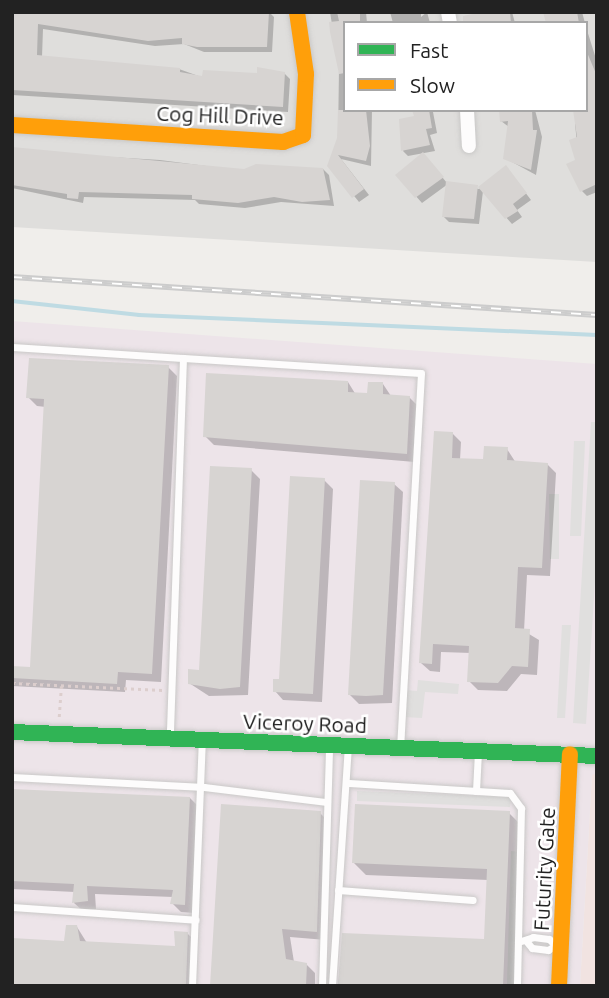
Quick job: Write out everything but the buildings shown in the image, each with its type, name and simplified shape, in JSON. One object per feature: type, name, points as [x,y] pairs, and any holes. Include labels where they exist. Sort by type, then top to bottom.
[{"type":"street","name":"Cog Hill Drive","points":[[12,125],[283,142],[303,135],[306,74],[298,12]]},
{"type":"street","points":[[467,112],[468,146]]},
{"type":"street","name":"Viceroy Road","points":[[12,732],[597,756]]},
{"type":"street","name":"Futurity Gate","points":[[559,986],[558,945],[570,754]]},
{"type":"lane","points":[[12,347],[421,373],[400,747]]},
{"type":"lane","points":[[170,738],[183,358]]},
{"type":"lane","points":[[192,986],[204,787],[202,739]]},
{"type":"lane","points":[[322,986],[329,744]]},
{"type":"lane","points":[[332,986],[349,783],[348,745]]},
{"type":"lane","points":[[476,791],[478,750]]},
{"type":"lane","points":[[12,777],[204,787],[327,802]]},
{"type":"lane","points":[[349,783],[510,793],[522,808],[523,942],[517,986]]},
{"type":"lane","points":[[338,890],[473,900]]},
{"type":"lane","points":[[12,907],[196,920]]},
{"type":"lane","points":[[523,942],[533,937],[549,939],[558,945]]},
{"type":"path","points":[[12,684],[171,690]]},
{"type":"path","points":[[58,734],[61,686]]},
{"type":"shaded area","points":[[12,12],[597,12],[597,262],[12,227]]},
{"type":"shaded area","points":[[12,321],[597,364],[597,773],[592,775],[580,986],[12,986]]},
{"type":"shaded area","points":[[591,422],[597,422],[597,549],[586,724],[573,723]]},
{"type":"shaded area","points":[[574,441],[585,441],[581,536],[570,536]]},
{"type":"shaded area","points":[[549,494],[559,494],[559,559],[550,559]]},
{"type":"shaded area","points":[[562,625],[571,625],[565,718],[557,718]]},
{"type":"shaded area","points":[[418,680],[459,684],[458,694],[425,692],[422,718],[403,717],[405,690],[417,691]]},
{"type":"shaded area","points":[[597,773],[597,986],[580,986],[592,774]]},
{"type":"shaded area","points":[[357,791],[511,797],[510,807],[357,801]]},
{"type":"shaded area","points":[[511,851],[521,852],[516,986],[507,986]]},
{"type":"waterway","points":[[12,301],[139,315],[597,335]]},
{"type":"railway","points":[[12,277],[597,315]]},
{"type":"traffic: fast","points":[[12,732],[597,756]]},
{"type":"traffic: slow","points":[[12,125],[283,142],[303,135],[306,74],[297,12]]},
{"type":"traffic: slow","points":[[559,986],[570,754]]}]
